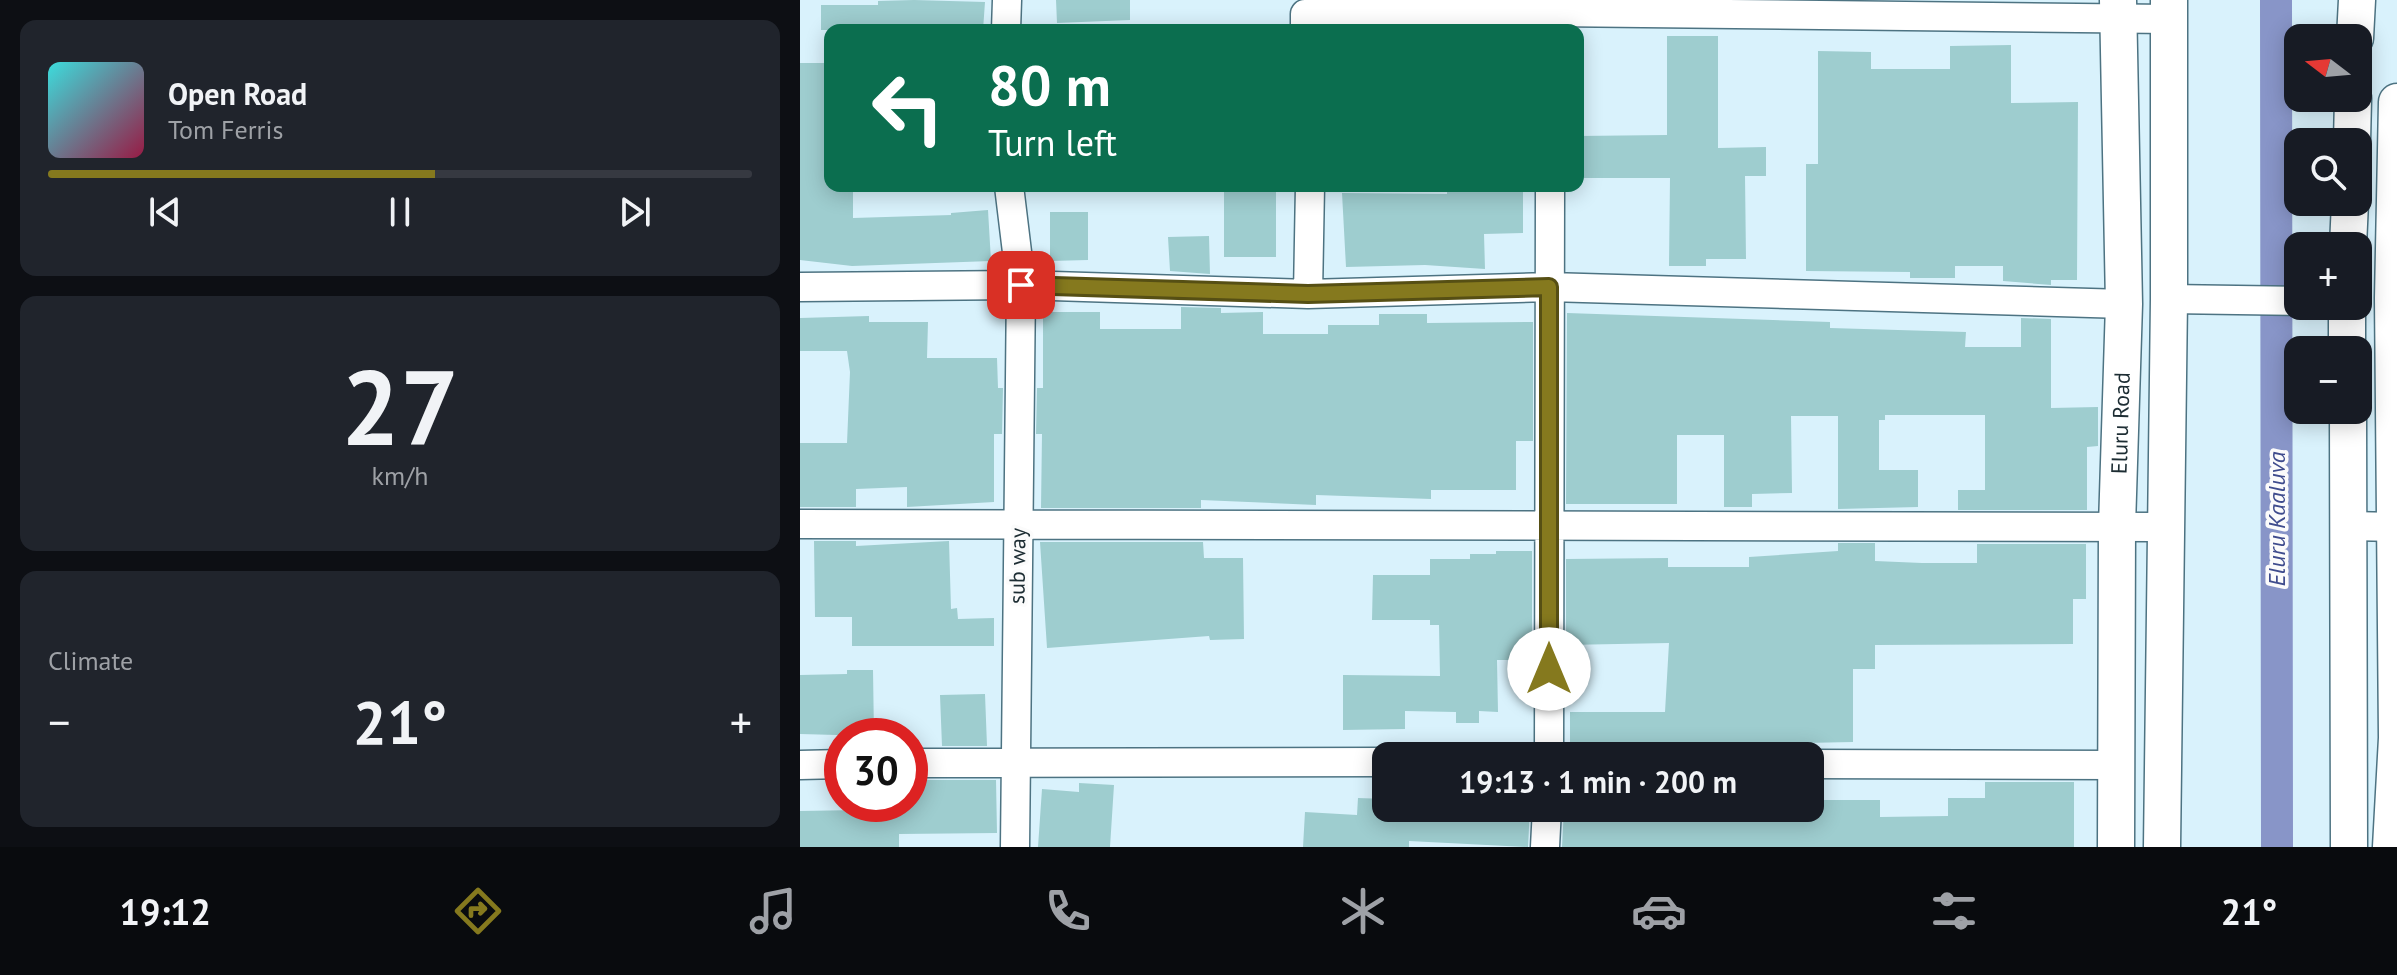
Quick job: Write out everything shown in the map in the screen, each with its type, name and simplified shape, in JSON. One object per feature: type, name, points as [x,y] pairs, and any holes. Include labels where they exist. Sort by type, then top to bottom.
[{"type":"main road","points":[[2356,24],[2357,0]]},
{"type":"main road","name":"Eluru Road","points":[[2116,847],[2117,526],[2124,304],[2118,10]]},
{"type":"main road","name":"Eluru Road","points":[[2162,847],[2169,299],[2169,10]]},
{"type":"main road","points":[[2393,834],[2397,738],[2397,102]]},
{"type":"main road","points":[[2348,424],[2349,847]]},
{"type":"street","points":[[1006,24],[1007,0]]},
{"type":"street","points":[[1305,15],[2169,10]]},
{"type":"street","name":"sub way","points":[[1010,192],[1021,285],[1013,762],[1015,847]]},
{"type":"street","points":[[1308,294],[1310,192]]},
{"type":"street","points":[[1549,742],[1550,192]]},
{"type":"street","points":[[800,287],[1021,285],[1308,294],[1549,287],[2124,304]]},
{"type":"street","points":[[2169,299],[2284,301]]},
{"type":"street","points":[[800,524],[2164,527]]},
{"type":"street","points":[[2349,526],[2396,526]]},
{"type":"street","points":[[928,763],[1372,762]]},
{"type":"street","points":[[800,765],[824,764]]},
{"type":"street","points":[[1824,764],[2116,765]]},
{"type":"street","points":[[1545,847],[1546,822]]},
{"type":"building","points":[[1056,0],[1130,0],[1130,20],[1057,23]]},
{"type":"building","points":[[878,1],[985,2],[983,24],[824,24],[824,30],[821,30],[821,5],[878,5]]},
{"type":"building","points":[[1667,36],[1718,36],[1718,148],[1766,147],[1766,176],[1745,176],[1746,259],[1706,259],[1706,266],[1669,266],[1670,178],[1584,178],[1584,136],[1667,135]]},
{"type":"building","points":[[2011,45],[2011,103],[2078,102],[2077,280],[2051,280],[2051,285],[2003,281],[2003,266],[1955,266],[1955,278],[1910,278],[1910,272],[1806,271],[1806,164],[1818,164],[1818,51],[1871,52],[1871,69],[1950,69],[1950,46]]},
{"type":"building","points":[[800,63],[824,63],[824,192],[853,192],[853,218],[951,215],[988,210],[991,261],[852,266],[800,260]]},
{"type":"building","points":[[1224,192],[1276,192],[1276,257],[1224,257]]},
{"type":"building","points":[[1523,192],[1523,233],[1484,234],[1485,269],[1425,265],[1346,267],[1342,193]]},
{"type":"building","points":[[1050,212],[1088,212],[1088,260],[1050,261]]},
{"type":"building","points":[[1209,236],[1210,274],[1170,271],[1168,237]]},
{"type":"building","points":[[1181,307],[1221,308],[1221,313],[1263,312],[1263,334],[1328,334],[1328,325],[1379,325],[1379,314],[1427,314],[1427,323],[1533,322],[1533,441],[1516,441],[1516,490],[1431,490],[1431,499],[1316,495],[1316,505],[1201,500],[1201,508],[1041,508],[1042,434],[1036,434],[1037,388],[1043,388],[1043,312],[1100,312],[1100,329],[1181,329]]},
{"type":"building","points":[[1567,313],[1830,322],[1830,328],[1966,332],[1965,347],[2021,347],[2021,318],[2051,319],[2051,408],[2098,407],[2098,446],[2087,447],[2087,510],[1958,510],[1958,490],[1985,490],[1985,415],[1885,415],[1885,420],[1879,420],[1879,470],[1918,470],[1918,507],[1838,509],[1838,416],[1791,416],[1792,493],[1752,494],[1752,507],[1724,507],[1724,435],[1677,435],[1677,504],[1566,504]]},
{"type":"building","points":[[869,316],[869,322],[928,322],[927,358],[997,358],[998,388],[1003,388],[1002,434],[994,434],[994,502],[907,507],[907,487],[856,489],[856,507],[800,507],[800,443],[847,443],[850,372],[847,351],[800,351],[800,318]]},
{"type":"building","points":[[814,541],[856,541],[856,546],[949,541],[951,609],[957,608],[958,619],[994,618],[994,646],[852,646],[852,617],[815,617]]},
{"type":"building","points":[[1040,542],[1203,542],[1204,558],[1243,558],[1244,639],[1210,640],[1209,636],[1047,648]]},
{"type":"building","points":[[1838,543],[1875,543],[1875,561],[1977,563],[1977,544],[2086,544],[2086,599],[2073,599],[2073,644],[1875,645],[1875,669],[1853,669],[1853,742],[1570,742],[1570,712],[1665,712],[1669,643],[1566,645],[1566,559],[1668,558],[1668,567],[1749,567],[1749,557],[1838,551]]},
{"type":"building","points":[[1496,551],[1532,551],[1532,660],[1497,660],[1498,712],[1479,711],[1479,723],[1456,723],[1456,712],[1405,711],[1405,729],[1343,730],[1343,675],[1440,676],[1439,625],[1430,625],[1430,620],[1372,620],[1373,575],[1430,575],[1430,559],[1470,559],[1470,554],[1496,554]]},
{"type":"building","points":[[847,670],[873,670],[874,718],[824,718],[824,735],[800,734],[800,675],[847,674]]},
{"type":"building","points":[[985,694],[987,746],[942,746],[940,695]]},
{"type":"building","points":[[928,780],[996,780],[997,833],[899,834],[899,847],[800,847],[800,811],[824,811],[824,822],[928,822]]},
{"type":"building","points":[[1985,782],[2074,782],[2074,847],[1562,847],[1563,822],[1824,822],[1824,800],[1880,800],[1880,817],[1948,816],[1948,798],[1985,798]]},
{"type":"building","points":[[1079,783],[1114,785],[1110,847],[1038,847],[1042,789],[1079,792]]},
{"type":"building","points":[[1358,798],[1372,798],[1372,822],[1529,822],[1528,847],[1409,841],[1409,847],[1303,847],[1305,812],[1357,815]]},
{"type":"waterway","name":"Eluru Kaaluva","points":[[2276,0],[2277,847]]},
{"type":"route","points":[[1021,285],[1308,294],[1549,287],[1549,669]]}]
